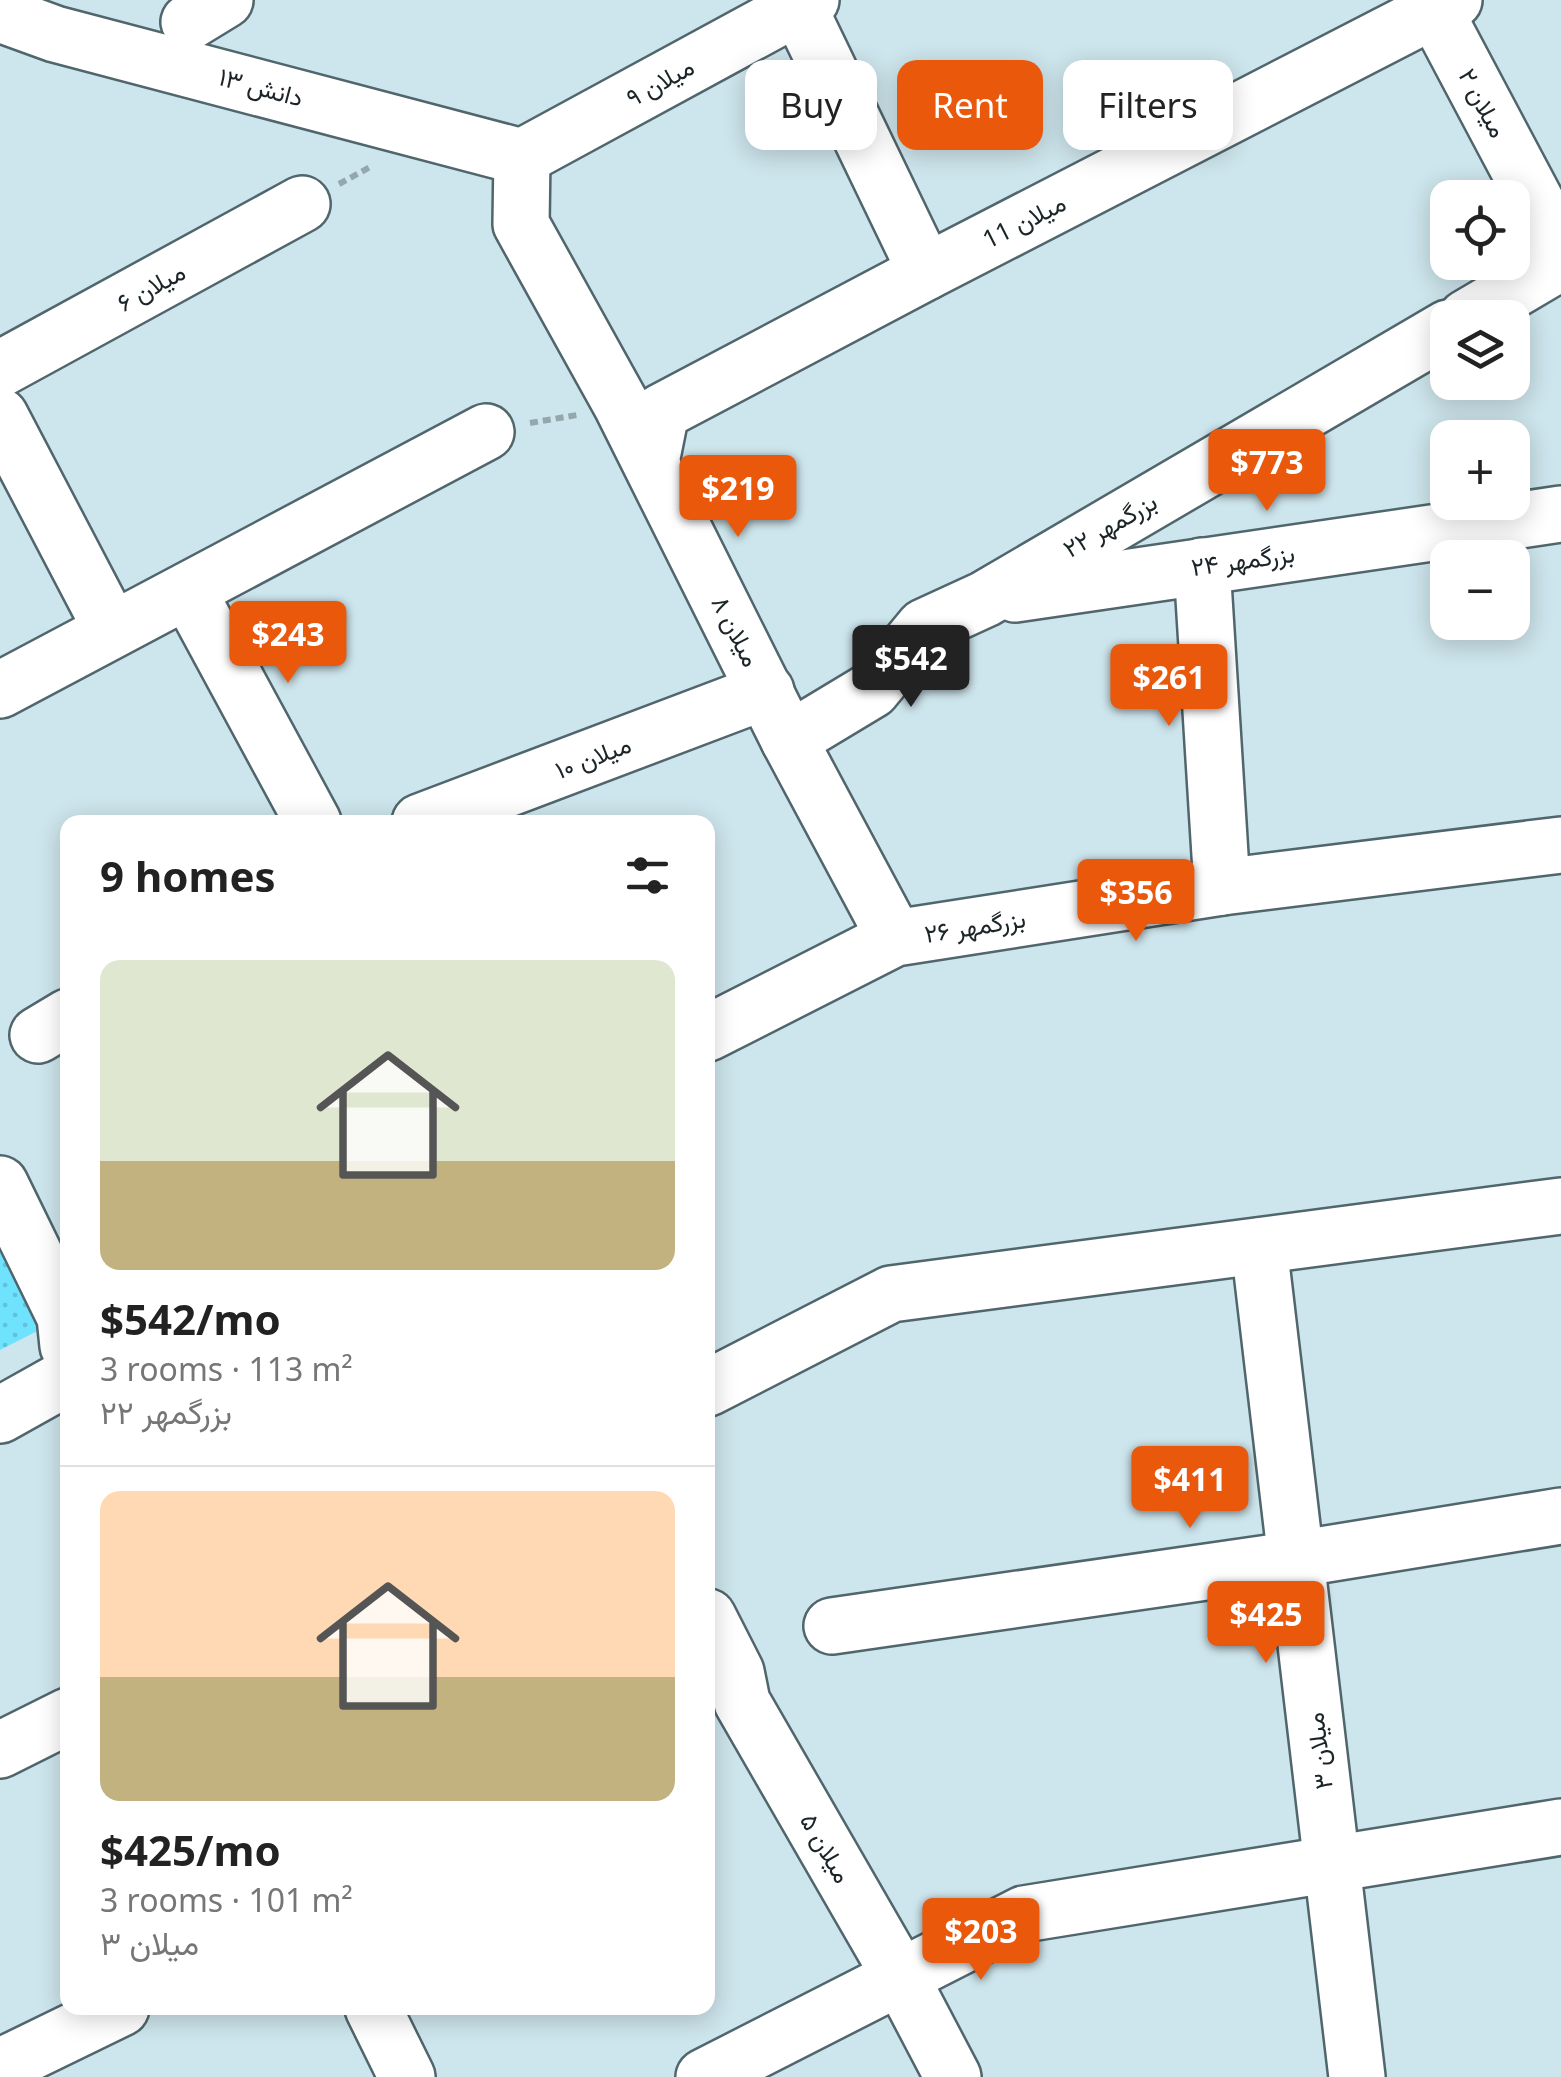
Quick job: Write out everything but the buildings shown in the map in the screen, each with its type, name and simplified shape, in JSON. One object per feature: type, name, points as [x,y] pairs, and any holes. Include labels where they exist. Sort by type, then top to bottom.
[{"type":"street","name":"میلان ۹","points":[[522,157],[801,2]]},
{"type":"street","points":[[801,2],[926,272]]},
{"type":"street","name":"میلان 11","points":[[651,462],[661,412],[1439,4]]},
{"type":"street","name":"میلان ۲","points":[[1439,4],[1561,249]]},
{"type":"street","name":"دانش ۱۳","points":[[0,14],[55,34],[522,157]]},
{"type":"street","points":[[0,60],[55,34]]},
{"type":"street","name":"میلان ۸","points":[[522,157],[521,224],[622,406],[789,740],[896,938]]},
{"type":"street","name":"میلان ۶","points":[[0,369],[302,204]]},
{"type":"street","points":[[1497,300],[1561,262]]},
{"type":"street","name":"بزرگمهر ۲۲","points":[[789,740],[872,690],[924,627],[985,599],[1430,339]]},
{"type":"street","points":[[0,416],[112,630]]},
{"type":"street","points":[[0,690],[486,432]]},
{"type":"street","name":"بزرگمهر ۲۴","points":[[985,599],[1561,514]]},
{"type":"street","points":[[1202,566],[1222,887]]},
{"type":"street","points":[[188,590],[309,815]]},
{"type":"street","name":"میلان ۱۰","points":[[439,815],[766,692]]},
{"type":"street","name":"بزرگمهر ۲۶","points":[[715,1029],[896,938],[1222,887],[1561,844]]},
{"type":"street","points":[[0,1184],[60,1307]]},
{"type":"street","points":[[715,1384],[891,1294],[1561,1206]]},
{"type":"street","name":"میلان ۳","points":[[1259,1246],[1356,2077]]},
{"type":"street","points":[[0,1415],[60,1381]]},
{"type":"street","points":[[832,1626],[1561,1516]]},
{"type":"street","name":"میلان ۵","points":[[715,1630],[736,1672],[742,1702],[900,1976],[953,2077]]},
{"type":"street","points":[[0,1750],[60,1720]]},
{"type":"street","points":[[704,2077],[1024,1914],[1561,1827]]},
{"type":"street","points":[[4,2065],[106,2015]]},
{"type":"street","points":[[377,2015],[407,2077]]},
{"type":"path","points":[[486,432],[622,406]]},
{"type":"shaded area","points":[[0,1184],[60,1307],[60,1320],[0,1350]]}]
